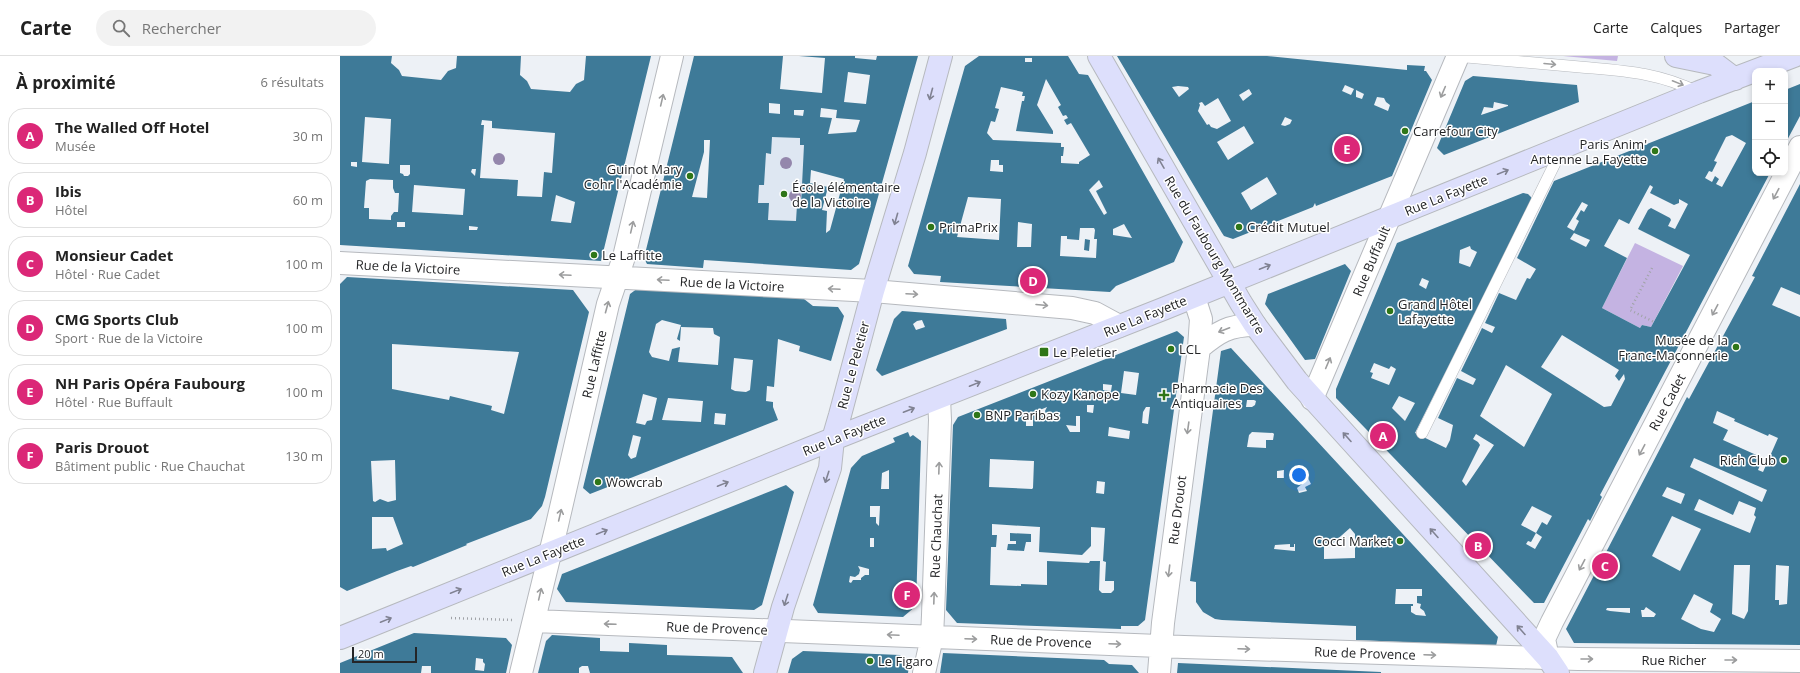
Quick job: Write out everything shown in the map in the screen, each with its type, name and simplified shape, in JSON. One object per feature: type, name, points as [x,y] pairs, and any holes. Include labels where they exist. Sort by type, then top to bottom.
[{"type":"main road","name":"Rue Le Peletier","points":[[766,673],[783,607],[830,468],[833,439],[873,291],[913,160],[941,56]]},
{"type":"main road","name":"Rue du Faubourg Montmartre","points":[[1099,56],[1255,325],[1312,399],[1553,666]]},
{"type":"main road","points":[[1676,56],[1715,64],[1735,79]]},
{"type":"main road","name":"Rue La Fayette","points":[[344,632],[550,553],[833,439],[1194,297],[1699,92],[1794,56]]},
{"type":"street","name":"Rue Laffitte","points":[[521,673],[608,304],[618,278],[672,56]]},
{"type":"street","name":"Rue Buffault","points":[[1312,399],[1458,56]]},
{"type":"street","name":"Rue Cadet","points":[[1553,666],[1544,639],[1552,622],[1800,147]]},
{"type":"street","name":"Rue de la Victoire","points":[[340,263],[873,291],[1072,308],[1095,313],[1119,326]]},
{"type":"street","name":"Rue Drouot","points":[[1159,673],[1163,617],[1199,348],[1201,319],[1194,297]]},
{"type":"street","points":[[1199,348],[1223,330],[1241,325],[1255,325]]},
{"type":"street","name":"Rue Chauchat","points":[[924,673],[932,637],[940,420],[939,398]]},
{"type":"street","name":"Rue de Provence","points":[[534,621],[1161,646],[1553,666]]},
{"type":"street","name":"Rue Richer","points":[[1553,666],[1800,661]]},
{"type":"lane","points":[[1455,56],[1627,71],[1657,76],[1677,82],[1699,92]]},
{"type":"lane","points":[[1422,433],[1562,148]]},
{"type":"path","points":[[1652,268],[1630,310],[1654,322]]},
{"type":"path","points":[[446,618],[513,620]]},
{"type":"shaded area","points":[[1563,56],[1618,56],[1617,61]]},
{"type":"shaded area","name":"École élémentaire de la Victoire","points":[[763,112],[814,116],[805,267],[754,264]]},
{"type":"shaded area","points":[[1635,243],[1683,266],[1651,327],[1642,325],[1640,328],[1602,308]]},
{"type":"building","points":[[340,56],[392,56],[391,63],[399,70],[402,76],[441,80],[448,71],[456,68],[457,56],[521,56],[520,75],[527,81],[531,89],[570,92],[576,84],[584,80],[586,56],[651,56],[601,261],[340,245]],"holes":[[[365,117],[391,119],[389,164],[362,162]],[[482,120],[492,121],[492,128],[555,133],[552,173],[544,172],[542,197],[517,196],[518,180],[480,178],[484,125],[481,125]],[[351,162],[357,162],[357,167],[351,166]],[[400,165],[410,165],[410,174],[408,176],[404,176],[400,173]],[[472,169],[476,169],[475,176],[471,172]],[[370,179],[393,180],[393,188],[395,193],[399,193],[398,212],[394,212],[391,216],[391,220],[369,219],[369,208],[364,208],[366,181]],[[414,185],[465,189],[463,215],[412,212]],[[556,195],[575,202],[571,223],[551,221]],[[397,222],[405,222],[405,227],[397,227]],[[469,226],[478,227],[477,230],[469,230]]]},
{"type":"building","points":[[694,56],[783,56],[780,89],[822,93],[825,58],[799,56],[855,56],[855,58],[876,60],[877,56],[918,56],[859,264],[851,270],[704,260],[703,268],[647,264],[644,258]],"holes":[[[848,72],[870,75],[866,104],[844,102]],[[769,103],[780,104],[780,114],[769,113]],[[821,108],[837,110],[836,118],[860,120],[856,132],[828,134],[832,118],[820,117]],[[794,110],[804,110],[803,116],[794,115]],[[772,137],[800,138],[800,145],[804,145],[801,205],[797,205],[796,221],[768,220],[769,203],[758,203],[759,185],[764,185],[766,153],[771,154]],[[704,140],[710,140],[707,198],[692,197],[704,152]],[[811,170],[844,179],[830,230],[826,233],[827,211],[822,210],[828,187],[810,183]]]},
{"type":"building","points":[[979,56],[1068,56],[1079,74],[1088,75],[1183,242],[1174,262],[1116,286],[1110,292],[940,282],[941,276],[914,274],[908,266],[965,66]],"holes":[[[1025,58],[1032,58],[1032,62],[1025,62]],[[1046,79],[1061,105],[1058,107],[1063,116],[1066,115],[1068,118],[1064,120],[1067,125],[1071,123],[1090,155],[1079,162],[1079,164],[1061,163],[1061,156],[1063,156],[1064,147],[1061,147],[1061,143],[993,140],[987,133],[991,121],[995,122],[999,109],[995,108],[1001,87],[1023,92],[1022,96],[1025,96],[1024,101],[1022,101],[1016,131],[1053,134],[1053,131],[1037,105]],[[991,160],[999,160],[999,165],[1003,165],[1003,172],[990,171]],[[1099,180],[1103,187],[1096,191],[1107,213],[1104,215],[1089,190]],[[968,197],[1001,199],[999,240],[957,237]],[[1018,222],[1032,224],[1031,247],[1017,247]],[[1124,224],[1132,238],[1113,235],[1113,229]],[[1080,228],[1094,228],[1094,239],[1097,239],[1096,258],[1060,256],[1061,236],[1067,236],[1067,239],[1079,240]]]},
{"type":"building","points":[[1117,56],[1267,56],[1407,70],[1407,65],[1425,66],[1424,71],[1426,71],[1432,80],[1392,176],[1316,206],[1315,203],[1313,207],[1233,239],[1224,236]],"holes":[[[1345,85],[1354,89],[1351,95],[1342,91]],[[1172,87],[1188,87],[1189,89],[1179,97]],[[1249,89],[1252,94],[1243,101],[1239,95]],[[1356,90],[1364,94],[1362,99],[1356,97]],[[1377,97],[1384,98],[1390,105],[1388,111],[1374,105]],[[1218,98],[1231,121],[1217,129],[1211,127],[1209,124],[1207,125],[1198,111],[1200,105],[1199,103],[1202,102],[1205,106]],[[1285,117],[1292,120],[1290,124],[1285,126],[1281,125]],[[1244,126],[1254,143],[1228,160],[1217,142]],[[1267,177],[1277,194],[1251,210],[1241,193]]]},
{"type":"building","points":[[1473,76],[1577,85],[1579,102],[1444,155],[1437,148],[1465,81]],"holes":[[[1494,102],[1508,106],[1481,115],[1484,107],[1493,108]]]},
{"type":"building","points":[[1800,84],[1800,116],[1788,138],[1788,104],[1788,89]]},
{"type":"building","points":[[1752,102],[1752,176],[1768,176],[1600,495],[1602,497],[1590,521],[1588,519],[1544,603],[1534,603],[1336,398],[1336,389],[1397,243],[1523,193],[1528,194],[1532,200],[1415,433],[1446,448],[1450,440],[1453,425],[1438,418],[1457,378],[1473,385],[1476,379],[1461,371],[1482,328],[1492,333],[1495,327],[1485,323],[1499,293],[1516,300],[1527,278],[1530,279],[1536,269],[1517,258],[1554,181]],"holes":[[[1732,135],[1746,143],[1722,187],[1716,184],[1719,179],[1715,176],[1712,182],[1705,178],[1709,171],[1712,172],[1717,162],[1714,161],[1726,137]],[[1650,185],[1653,187],[1650,193],[1674,205],[1679,203],[1679,199],[1688,204],[1675,229],[1668,226],[1671,220],[1670,218],[1651,208],[1648,210],[1638,229],[1690,255],[1651,327],[1642,325],[1640,328],[1602,308],[1627,258],[1604,246],[1619,219],[1629,224]],[[1582,202],[1588,205],[1584,212],[1581,210],[1576,219],[1579,221],[1574,231],[1567,227]],[[1574,233],[1590,240],[1586,247],[1570,239]],[[1470,246],[1471,249],[1477,252],[1470,267],[1459,263],[1460,250]],[[1422,278],[1429,281],[1426,289],[1419,285]],[[1412,311],[1415,312],[1414,315],[1418,317],[1416,320],[1410,317]],[[1562,335],[1619,370],[1615,376],[1619,381],[1624,374],[1625,379],[1611,406],[1604,407],[1541,367]],[[1374,363],[1389,369],[1391,366],[1396,369],[1389,385],[1371,378],[1373,373],[1370,372]],[[1506,365],[1552,394],[1524,447],[1480,416]],[[1399,396],[1415,403],[1405,421],[1392,408]],[[1476,434],[1494,445],[1466,486],[1462,481],[1480,445],[1473,439]],[[1532,506],[1552,516],[1547,525],[1542,522],[1536,533],[1521,525]],[[1536,533],[1542,537],[1535,549],[1526,544],[1528,541],[1531,542]]]},
{"type":"building","points":[[1800,184],[1800,295],[1781,287],[1772,305],[1800,317],[1800,645],[1574,643],[1566,629],[1687,397],[1689,399],[1755,277],[1752,276]],"holes":[[[1717,411],[1735,419],[1734,421],[1768,436],[1769,434],[1778,438],[1763,472],[1758,470],[1763,458],[1723,440],[1728,430],[1713,423]],[[1694,458],[1767,490],[1762,502],[1690,467]],[[1667,487],[1685,494],[1681,504],[1662,496]],[[1699,499],[1733,515],[1739,501],[1756,508],[1754,515],[1756,517],[1750,533],[1694,510]],[[1672,516],[1701,529],[1680,571],[1652,556]],[[1734,565],[1750,565],[1748,611],[1744,619],[1732,614]],[[1776,565],[1789,566],[1787,604],[1779,605],[1779,600],[1775,600]],[[1694,594],[1713,604],[1710,612],[1721,619],[1714,632],[1701,629],[1681,619]],[[1646,607],[1656,614],[1654,617],[1642,617],[1641,610],[1644,610]],[[1607,608],[1630,608],[1630,613],[1606,610]]]},
{"type":"building","points":[[1085,239],[1090,240],[1089,251],[1084,250]]},
{"type":"building","points":[[1345,264],[1351,271],[1315,359],[1305,360],[1265,304],[1268,294]]},
{"type":"building","points":[[347,277],[573,290],[589,312],[545,497],[542,506],[531,519],[466,544],[467,545],[413,567],[411,566],[397,571],[347,591],[340,587],[340,284]],"holes":[[[392,344],[519,352],[504,414],[491,410],[492,406],[450,396],[449,400],[392,389]],[[395,460],[396,500],[388,502],[380,499],[375,502],[373,501],[371,461]],[[372,517],[393,517],[403,544],[387,551],[386,548],[372,549]]]},
{"type":"building","points":[[638,288],[804,299],[813,306],[838,307],[844,316],[831,361],[799,351],[800,346],[778,339],[774,387],[767,386],[766,401],[773,402],[773,407],[778,420],[590,494],[583,488],[630,294]],"holes":[[[662,320],[681,325],[677,339],[680,341],[681,327],[713,328],[714,334],[720,337],[718,365],[678,362],[680,347],[672,349],[669,361],[652,357],[649,352],[656,324]],[[734,358],[753,360],[750,390],[746,392],[731,389]],[[643,394],[657,398],[652,420],[647,421],[645,425],[636,423]],[[668,398],[703,401],[701,422],[662,420]],[[715,413],[726,414],[725,425],[714,424]],[[633,435],[641,437],[636,457],[631,459],[628,455]]]},
{"type":"building","points":[[902,311],[1006,319],[1007,329],[882,376],[876,370],[894,319]],"holes":[[[922,320],[925,327],[916,330],[913,324]]]},
{"type":"building","points":[[1177,331],[1184,337],[1145,620],[1138,626],[1121,626],[1121,629],[957,623],[946,610],[953,425],[958,417]],"holes":[[[1124,371],[1139,373],[1136,395],[1121,393]],[[1103,384],[1112,385],[1111,391],[1103,390]],[[1087,405],[1094,405],[1093,413],[1087,412]],[[1047,407],[1045,411],[1046,414],[1035,414],[1035,412]],[[1146,407],[1150,407],[1148,424],[1142,423],[1143,412]],[[1026,413],[1033,414],[1033,426],[1026,426]],[[1076,416],[1080,416],[1080,432],[1070,432],[1066,425],[1076,426]],[[1109,427],[1130,431],[1129,439],[1108,436]],[[990,459],[1034,461],[1033,488],[989,487]],[[1097,481],[1105,482],[1104,494],[1096,493]],[[992,524],[1040,527],[1039,552],[1082,555],[1091,546],[1091,527],[1105,528],[1103,561],[1106,562],[1105,581],[1114,581],[1114,590],[1111,593],[1102,593],[1099,590],[1100,561],[1090,561],[1089,563],[1047,561],[1047,585],[990,585],[991,547],[996,547],[997,535],[992,535]]]},
{"type":"building","points":[[1231,348],[1498,637],[1496,646],[1356,640],[1356,626],[1222,620],[1215,619],[1203,612],[1196,602],[1196,582],[1190,581],[1221,351]],"holes":[[[1247,400],[1256,401],[1255,405],[1252,407],[1246,407]],[[1252,432],[1274,434],[1273,440],[1266,440],[1266,448],[1247,447],[1249,435]],[[1284,470],[1284,478],[1277,478],[1277,471]],[[1307,476],[1311,484],[1305,487],[1307,491],[1299,493],[1297,488],[1302,484],[1302,478]],[[1350,528],[1355,534],[1355,558],[1324,559],[1324,543],[1333,543]],[[1290,544],[1290,547],[1294,547],[1295,544],[1295,551],[1274,549],[1275,545]],[[1396,589],[1422,589],[1422,596],[1417,596],[1417,603],[1421,604],[1420,608],[1424,611],[1426,616],[1416,615],[1411,612],[1411,606],[1413,606],[1413,604],[1395,604]]]},
{"type":"building","points":[[908,432],[910,437],[913,435],[921,441],[916,606],[903,617],[818,613],[813,605],[851,468],[862,456],[895,442],[893,438]],"holes":[[[889,470],[889,489],[881,489],[882,473]],[[870,506],[880,506],[879,526],[876,523],[876,517],[870,517]],[[870,538],[874,538],[874,547],[870,547]],[[858,566],[869,569],[869,575],[865,575],[861,578],[861,580],[853,580],[851,583],[849,582],[850,576],[855,577],[859,574],[860,570]]]},
{"type":"building","points":[[786,485],[794,492],[762,605],[754,610],[566,602],[557,589],[562,574]]},
{"type":"building","points":[[1010,533],[1031,534],[1031,542],[1026,542],[1024,551],[1007,550],[1008,544],[1016,544],[1016,541],[1010,541]]},
{"type":"building","points":[[414,633],[506,638],[512,645],[506,673],[431,673],[431,666],[422,666],[421,673],[340,673],[340,663]],"holes":[[[476,658],[483,659],[485,664],[484,671],[475,670]]]},
{"type":"building","points":[[552,635],[600,638],[600,651],[629,652],[629,643],[667,645],[667,655],[732,657],[743,673],[590,673],[588,666],[582,666],[579,668],[579,673],[538,673],[546,641]]},
{"type":"building","points":[[803,651],[900,655],[909,666],[908,673],[788,673],[792,659]]},
{"type":"building","points":[[943,653],[1104,660],[1109,664],[1132,665],[1139,673],[940,673]]},
{"type":"building","points":[[1178,663],[1381,672],[1381,673],[1177,673]]},
{"type":"place","name":"Carrefour City","points":[[1405,131]]},
{"type":"place","name":"NH Paris Opéra Faubourg","points":[[1347,149]]},
{"type":"place","name":"Paris Anim' Antenne La Fayette","points":[[1655,151]]},
{"type":"place","name":"Guinot Mary Cohr l'Académie","points":[[690,176]]},
{"type":"place","name":"École élémentaire de la Victoire","points":[[784,194]]},
{"type":"place","name":"PrimaPrix","points":[[931,227]]},
{"type":"place","name":"Crédit Mutuel","points":[[1239,227]]},
{"type":"place","name":"Le Laffitte","points":[[594,255]]},
{"type":"place","name":"CMG Sports Club","points":[[1033,281]]},
{"type":"place","name":"Grand Hôtel Lafayette","points":[[1390,311]]},
{"type":"place","name":"Musée de la Franc-Maçonnerie","points":[[1736,347]]},
{"type":"place","name":"LCL","points":[[1171,349]]},
{"type":"place","name":"Le Peletier","points":[[1044,352]]},
{"type":"place","name":"Kozy Kanope","points":[[1033,394]]},
{"type":"place","name":"Pharmacie Des Antiquaires","points":[[1164,395]]},
{"type":"place","name":"BNP Paribas","points":[[977,415]]},
{"type":"place","name":"The Walled Off Hotel","points":[[1383,436]]},
{"type":"place","name":"Rich Club","points":[[1784,460]]},
{"type":"place","name":"Wowcrab","points":[[598,482]]},
{"type":"place","name":"Cocci Market","points":[[1400,541]]},
{"type":"place","name":"Ibis","points":[[1478,546]]},
{"type":"place","name":"Monsieur Cadet","points":[[1605,566]]},
{"type":"place","name":"Paris Drouot","points":[[907,595]]},
{"type":"place","name":"Le Figaro","points":[[870,661]]}]
